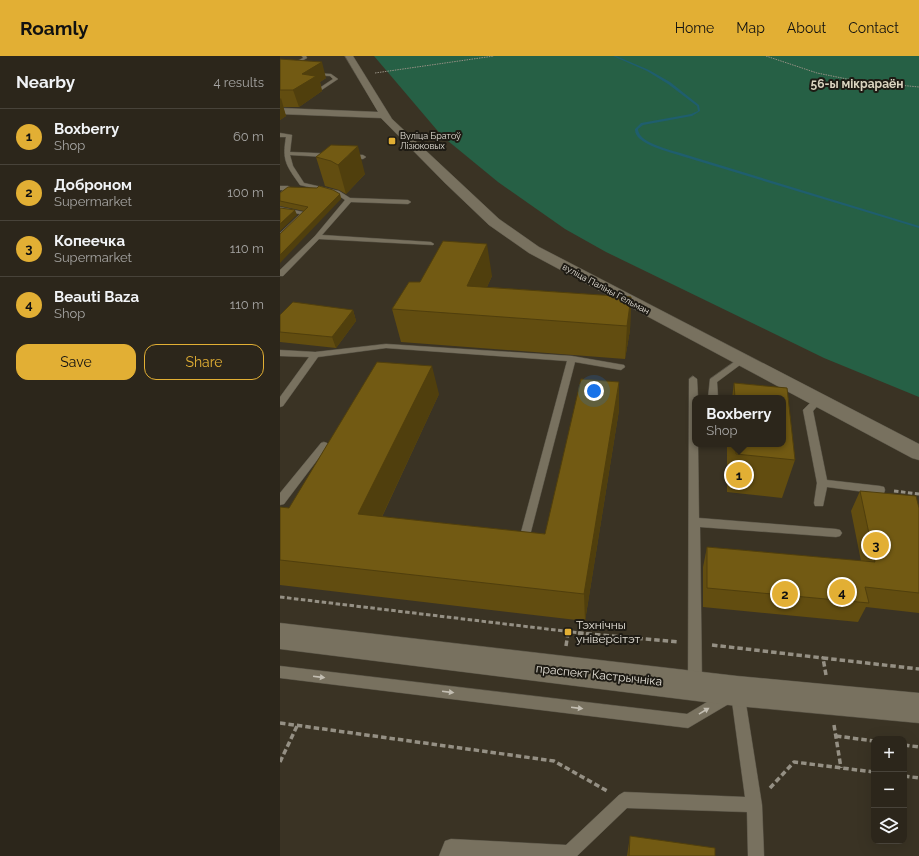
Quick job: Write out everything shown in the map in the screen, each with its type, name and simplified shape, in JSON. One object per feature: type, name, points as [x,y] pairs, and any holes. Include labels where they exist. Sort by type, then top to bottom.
[{"type":"main road","name":"праспект Кастрычніка","points":[[280,636],[737,691],[919,708]]},
{"type":"street","name":"вуліца Паліны Гельман","points":[[349,56],[383,115],[405,138],[494,222],[529,246],[817,401],[919,453]]},
{"type":"street","points":[[280,111],[383,115]]},
{"type":"lane","points":[[280,72],[305,58],[304,56]]},
{"type":"lane","points":[[280,72],[288,73]]},
{"type":"lane","points":[[304,74],[328,75],[335,77],[320,90]]},
{"type":"lane","points":[[280,135],[289,135],[286,153],[292,169],[302,184]]},
{"type":"lane","points":[[286,153],[363,157]]},
{"type":"lane","points":[[280,188],[288,188],[302,184],[337,192],[350,200],[408,202]]},
{"type":"lane","points":[[280,196],[288,188]]},
{"type":"lane","points":[[280,274],[317,237],[350,200]]},
{"type":"lane","points":[[280,209],[306,212],[280,237]]},
{"type":"lane","points":[[317,237],[432,244]]},
{"type":"lane","points":[[280,352],[314,356],[386,346],[572,359],[621,367]]},
{"type":"lane","points":[[280,404],[314,356]]},
{"type":"lane","points":[[509,539],[524,540],[572,359]]},
{"type":"lane","points":[[713,395],[713,381],[741,360]]},
{"type":"lane","points":[[693,379],[693,395]]},
{"type":"lane","points":[[817,401],[808,410],[822,483],[819,503]]},
{"type":"lane","points":[[280,501],[324,445]]},
{"type":"lane","points":[[693,447],[694,686]]},
{"type":"lane","points":[[822,483],[880,490]]},
{"type":"lane","points":[[693,522],[836,533]]},
{"type":"lane","points":[[280,672],[688,721],[737,691],[754,805],[756,856]]},
{"type":"lane","points":[[446,856],[451,847],[569,853],[624,800],[754,805]]},
{"type":"path","points":[[360,75],[494,56]]},
{"type":"path","points":[[766,56],[817,73],[857,80],[919,87]]},
{"type":"path","points":[[880,490],[919,494]]},
{"type":"path","points":[[280,597],[568,632],[823,658]]},
{"type":"path","points":[[280,723],[554,760],[624,800]]},
{"type":"path","points":[[280,762],[297,726]]},
{"type":"path","points":[[836,736],[871,741]]},
{"type":"path","points":[[907,745],[919,747]]},
{"type":"path","points":[[754,805],[794,762],[871,772]]},
{"type":"path","points":[[907,776],[919,778]]},
{"type":"green space","points":[[374,56],[919,56],[919,397],[824,358],[606,252],[565,229],[498,182],[442,136]]},
{"type":"building","points":[[280,59],[322,62],[302,74],[318,75],[293,90],[280,90]]},
{"type":"building","points":[[331,145],[358,146],[338,165],[331,161],[316,157]]},
{"type":"building","points":[[319,186],[333,190],[340,194],[280,255],[280,234],[308,207],[280,201],[280,193],[288,187],[317,188]]},
{"type":"building","points":[[280,208],[295,210],[280,224]]},
{"type":"building","points":[[443,241],[487,244],[467,286],[631,297],[627,326],[392,309],[409,282],[420,282]]},
{"type":"building","points":[[293,302],[353,310],[332,337],[280,332],[280,315]]},
{"type":"building","points":[[377,362],[432,366],[358,514],[545,534],[581,379],[619,382],[584,594],[280,560],[280,507],[289,508]]},
{"type":"building","points":[[734,383],[787,388],[795,460],[736,454],[736,447],[786,447],[786,395],[735,395]]},
{"type":"building","points":[[860,491],[916,496],[919,508],[919,593],[865,587],[869,603],[707,588],[707,547],[875,562]]},
{"type":"building","points":[[630,836],[715,848],[715,856],[629,856]]},
{"type":"waterway","points":[[614,56],[626,60],[659,76],[698,106],[699,111],[692,115],[642,124],[636,129],[636,133],[641,139],[676,153],[919,227]]},
{"type":"place","name":"Вуліца Братоў Лізюковых","points":[[392,141]]},
{"type":"place","name":"Boxberry","points":[[739,475]]},
{"type":"place","name":"Копеечка","points":[[876,545]]},
{"type":"place","name":"Beauti Baza","points":[[842,592]]},
{"type":"place","name":"Доброном","points":[[785,594]]},
{"type":"place","name":"Тэхнічны універсітэт","points":[[568,632]]},
{"type":"district","name":"56-ы мікрараён","points":[[857,84]]}]
